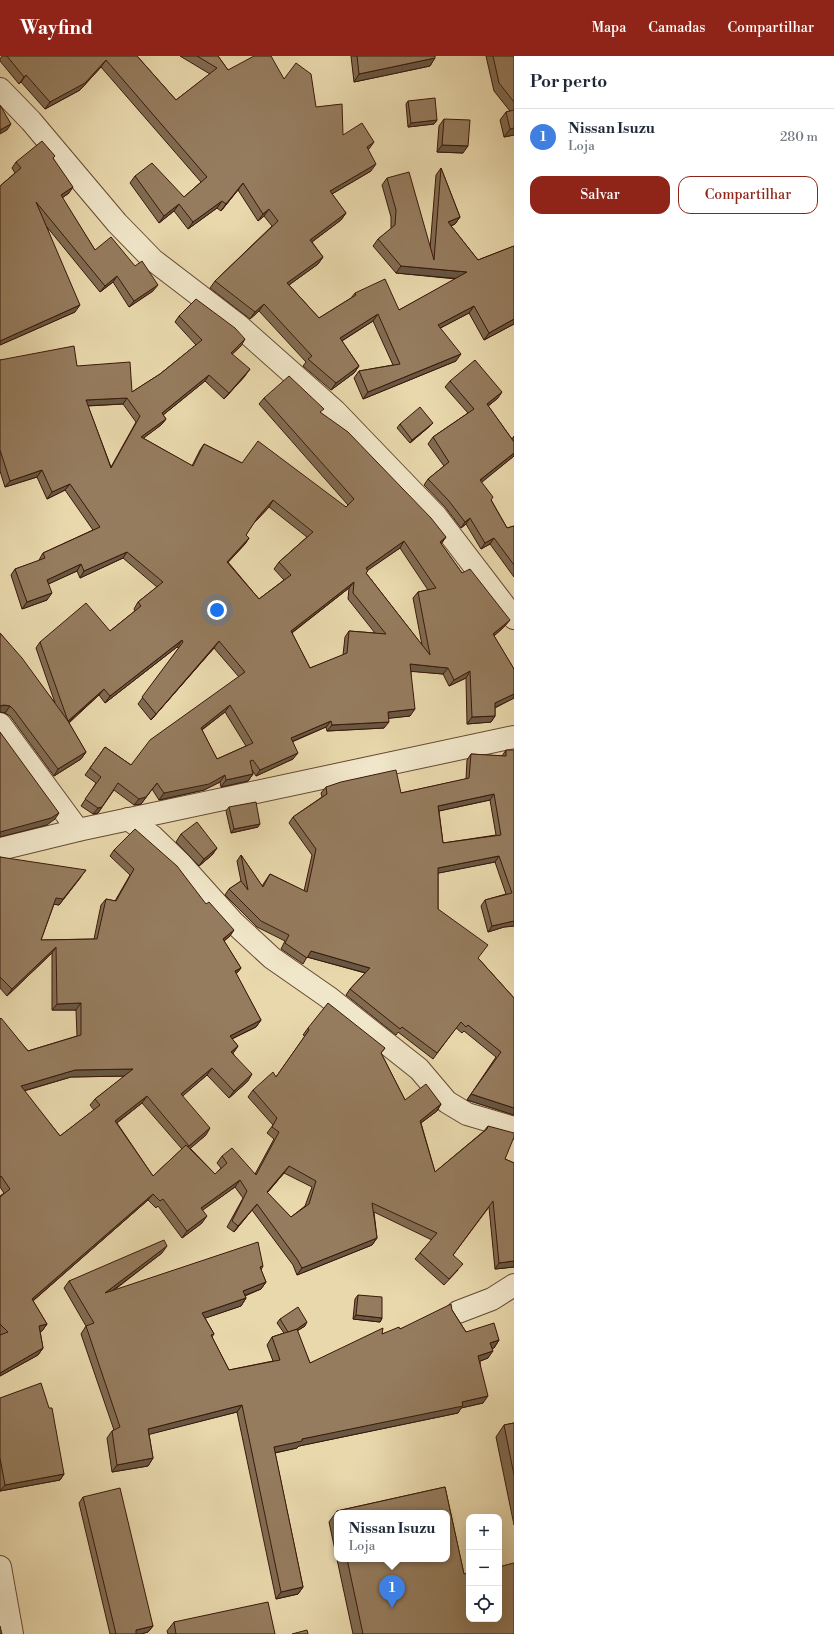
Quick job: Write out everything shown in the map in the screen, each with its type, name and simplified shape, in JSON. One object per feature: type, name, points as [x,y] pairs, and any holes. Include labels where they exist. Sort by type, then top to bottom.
[{"type":"street","points":[[0,89],[36,127],[117,223],[153,260],[238,325],[335,411],[436,516],[514,618]]},
{"type":"street","points":[[0,724],[78,830]]},
{"type":"street","points":[[0,849],[128,819],[514,737]]},
{"type":"street","points":[[128,819],[152,836],[181,864],[233,922],[272,958],[328,997],[419,1069],[447,1102],[467,1114],[514,1128]]},
{"type":"street","points":[[458,1312],[492,1299],[514,1285]]},
{"type":"street","points":[[0,1567],[12,1634]]},
{"type":"building","points":[[7,56],[137,56],[176,100],[217,68],[197,56],[218,56],[228,70],[254,56],[271,56],[284,79],[296,63],[311,74],[316,107],[342,104],[343,135],[362,123],[374,142],[367,147],[376,164],[330,191],[346,213],[310,240],[323,257],[287,283],[319,318],[356,295],[355,293],[385,279],[399,310],[467,272],[401,266],[378,239],[395,225],[396,210],[387,178],[409,172],[434,260],[441,168],[460,217],[448,222],[478,260],[514,246],[514,319],[489,333],[474,306],[438,325],[461,354],[368,392],[359,371],[400,364],[378,314],[340,338],[359,366],[336,383],[308,359],[312,356],[264,304],[255,312],[215,281],[278,221],[269,209],[263,214],[243,183],[226,204],[222,201],[193,222],[179,204],[164,216],[135,176],[152,163],[184,197],[207,177],[106,60],[85,83],[50,102],[26,75],[24,77]]},
{"type":"building","points":[[357,56],[435,56],[435,58],[359,74]]},
{"type":"building","points":[[493,56],[514,56],[514,102],[499,83]]},
{"type":"building","points":[[435,98],[437,120],[411,123],[408,101]]},
{"type":"building","points":[[0,105],[11,124],[0,130]]},
{"type":"building","points":[[514,110],[514,128],[510,129],[506,112]]},
{"type":"building","points":[[444,119],[470,120],[468,146],[442,145]]},
{"type":"building","points":[[42,141],[55,156],[53,158],[73,187],[61,195],[95,250],[111,237],[135,266],[142,261],[158,285],[134,301],[117,276],[105,286],[36,202],[80,305],[0,341],[0,186],[21,168],[16,162]]},
{"type":"building","points":[[196,299],[235,328],[245,339],[231,353],[250,369],[229,393],[209,375],[162,413],[166,419],[141,437],[193,466],[204,444],[242,463],[258,441],[346,507],[354,499],[264,398],[289,376],[324,409],[320,412],[348,432],[431,518],[446,537],[440,542],[462,573],[470,569],[510,620],[493,634],[514,669],[514,694],[495,703],[495,716],[472,717],[470,671],[454,680],[448,668],[410,664],[415,709],[388,712],[389,722],[332,725],[331,721],[291,738],[298,753],[260,770],[253,760],[250,761],[253,774],[226,780],[225,775],[209,784],[164,793],[157,783],[146,797],[139,799],[118,783],[102,807],[98,808],[85,799],[101,777],[90,768],[105,747],[131,765],[150,740],[245,672],[219,641],[156,714],[142,697],[183,642],[182,640],[110,696],[104,689],[68,721],[40,642],[86,603],[110,631],[141,606],[138,602],[163,582],[127,552],[84,571],[81,564],[47,580],[52,593],[27,602],[15,569],[45,558],[43,553],[100,527],[70,484],[52,492],[42,470],[10,481],[0,450],[0,360],[74,346],[77,366],[130,362],[132,392],[160,374],[202,340],[179,316]],"holes":[[[127,398],[140,416],[111,468],[86,400]],[[273,500],[313,532],[279,562],[291,575],[259,599],[227,562],[249,538],[246,535],[258,517]],[[404,541],[436,588],[418,592],[430,655],[366,573],[368,571],[366,568]],[[354,582],[353,593],[386,634],[349,631],[347,653],[310,668],[291,631]],[[230,705],[253,743],[217,759],[201,728]]]},
{"type":"building","points":[[475,360],[502,392],[487,404],[514,442],[514,453],[480,480],[493,497],[491,500],[507,528],[514,526],[514,565],[494,538],[485,543],[470,518],[465,522],[449,501],[428,479],[449,462],[433,437],[474,409],[450,381]]},
{"type":"building","points":[[420,407],[433,423],[412,440],[400,424]]},
{"type":"building","points":[[0,633],[22,658],[68,721],[86,752],[58,769],[14,710],[10,706],[0,706]]},
{"type":"building","points":[[0,732],[59,813],[51,818],[0,832]]},
{"type":"building","points":[[506,750],[514,750],[514,921],[492,926],[485,900],[512,893],[499,856],[438,868],[438,909],[488,945],[478,958],[514,998],[514,1108],[471,1094],[501,1052],[468,1025],[466,1027],[461,1022],[437,1053],[402,1027],[400,1029],[350,989],[370,968],[311,951],[307,958],[285,943],[289,935],[261,921],[229,889],[241,881],[248,890],[241,855],[263,887],[270,874],[307,892],[316,849],[293,817],[327,794],[326,787],[341,782],[396,770],[401,793],[469,778],[471,754],[506,756]],"holes":[[[494,794],[501,835],[443,843],[438,806]]]},
{"type":"building","points":[[256,802],[260,824],[234,829],[229,807]]},
{"type":"building","points":[[197,822],[217,848],[204,859],[181,834]]},
{"type":"building","points":[[135,829],[177,866],[206,904],[209,902],[234,930],[223,939],[241,968],[235,971],[261,1020],[230,1036],[238,1046],[231,1052],[252,1074],[234,1091],[212,1068],[181,1094],[210,1128],[189,1146],[147,1096],[115,1121],[153,1176],[186,1145],[215,1174],[227,1163],[222,1156],[232,1148],[256,1175],[279,1132],[272,1127],[277,1118],[253,1090],[273,1072],[276,1077],[309,1030],[308,1028],[328,1003],[385,1048],[381,1053],[405,1100],[426,1084],[441,1104],[420,1121],[435,1172],[487,1129],[488,1126],[514,1133],[514,1137],[505,1159],[514,1163],[514,1261],[499,1263],[493,1201],[453,1255],[463,1264],[449,1279],[420,1253],[437,1233],[372,1203],[377,1238],[302,1268],[257,1204],[238,1226],[232,1221],[247,1191],[240,1180],[201,1208],[207,1216],[187,1231],[163,1199],[160,1201],[153,1194],[32,1299],[47,1324],[39,1326],[43,1348],[0,1373],[0,1335],[8,1332],[0,1324],[0,1197],[10,1189],[1,1176],[0,1177],[0,1019],[1,1018],[28,1051],[81,1035],[81,1003],[57,1004],[56,947],[12,989],[0,977],[0,857],[86,870],[63,899],[56,898],[41,940],[97,939],[106,899],[116,901],[134,869],[114,850]],"holes":[[[133,1069],[95,1099],[100,1105],[60,1136],[21,1086],[75,1070]],[[289,1166],[316,1181],[309,1204],[291,1217],[267,1192]]]},
{"type":"building","points":[[164,1240],[167,1246],[105,1293],[258,1242],[263,1266],[260,1267],[266,1282],[243,1291],[246,1298],[202,1313],[214,1334],[211,1335],[229,1370],[280,1360],[272,1337],[297,1329],[310,1363],[383,1328],[382,1334],[399,1327],[400,1329],[451,1304],[452,1310],[466,1332],[494,1323],[499,1340],[490,1343],[493,1351],[478,1356],[488,1396],[462,1402],[463,1406],[302,1439],[302,1441],[274,1447],[303,1587],[281,1592],[242,1405],[148,1429],[153,1458],[117,1465],[112,1431],[120,1427],[86,1326],[94,1323],[69,1281]]},
{"type":"building","points":[[358,1295],[382,1297],[382,1318],[356,1315]]},
{"type":"building","points":[[298,1307],[307,1322],[297,1329],[288,1332],[280,1319]]},
{"type":"building","points":[[41,1383],[49,1408],[52,1408],[64,1474],[5,1485],[0,1458],[0,1398]]},
{"type":"building","points":[[514,1423],[514,1475],[504,1425]]},
{"type":"building","points":[[445,1487],[464,1574],[466,1574],[466,1622],[502,1622],[502,1566],[514,1563],[514,1634],[363,1634],[348,1562],[450,1562],[450,1510],[342,1510]]},
{"type":"building","points":[[120,1488],[153,1626],[136,1630],[136,1634],[116,1634],[83,1497]]},
{"type":"building","points":[[268,1602],[275,1634],[176,1634],[174,1622]]},
{"type":"building","points":[[307,1630],[308,1634],[292,1634]]},
{"type":"place","name":"Nissan Isuzu","points":[[392,1608]]}]
